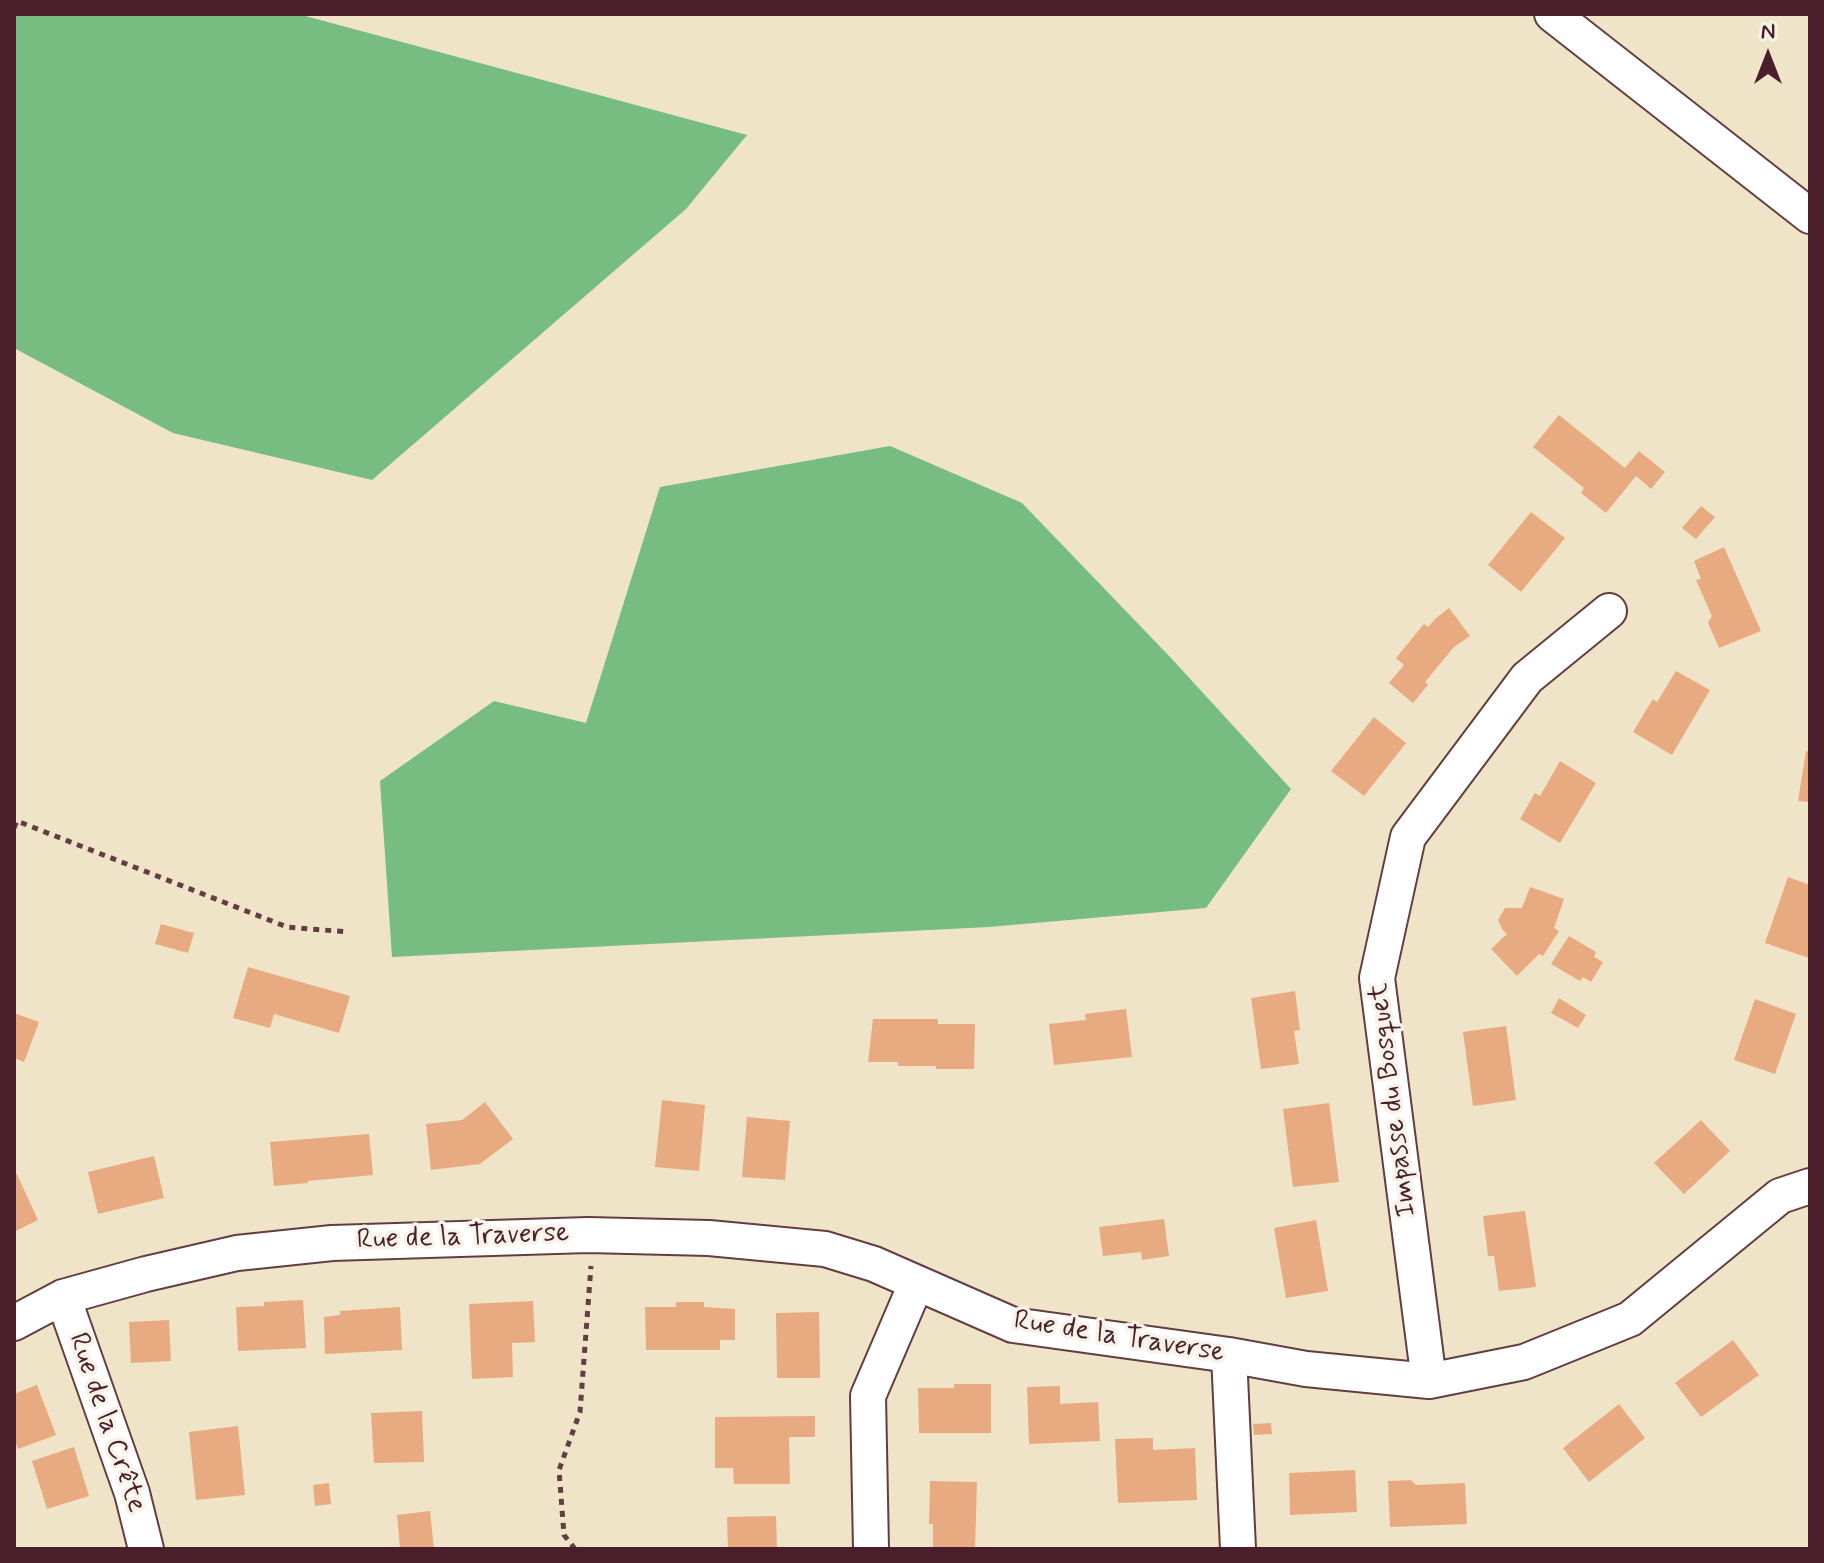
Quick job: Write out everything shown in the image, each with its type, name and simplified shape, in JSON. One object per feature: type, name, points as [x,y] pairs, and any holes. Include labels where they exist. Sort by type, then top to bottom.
[{"type":"street","points":[[1552,14],[1810,216]]},
{"type":"street","name":"Impasse du Bosquet","points":[[1429,1381],[1377,978],[1408,837],[1527,678],[1609,611]]},
{"type":"street","name":"Rue de la Traverse","points":[[14,1323],[63,1297],[237,1253],[332,1243],[592,1235],[709,1238],[825,1249],[874,1264],[1013,1325],[1229,1355],[1306,1369],[1429,1381],[1524,1362],[1630,1319],[1780,1196],[1810,1186]]},
{"type":"street","points":[[871,1549],[868,1396],[916,1284]]},
{"type":"street","name":"Rue de la Crête","points":[[63,1297],[132,1493],[146,1549]]},
{"type":"street","points":[[1229,1355],[1238,1549]]},
{"type":"path","points":[[14,828],[17,821],[287,927],[348,932]]},
{"type":"path","points":[[575,1549],[564,1535],[559,1470],[580,1412],[592,1235]]},
{"type":"green space","points":[[14,14],[298,14],[747,135],[686,209],[372,480],[173,433],[14,348]]},
{"type":"green space","points":[[890,446],[1022,503],[1291,789],[1206,908],[989,927],[392,957],[380,781],[494,701],[586,723],[660,487]]},
{"type":"building","points":[[1559,415],[1625,468],[1639,451],[1665,472],[1651,489],[1636,476],[1606,513],[1581,493],[1584,488],[1533,447]]},
{"type":"building","points":[[1701,506],[1715,517],[1696,539],[1682,528]]},
{"type":"building","points":[[1531,512],[1565,538],[1521,592],[1488,565]]},
{"type":"building","points":[[1724,547],[1761,631],[1719,648],[1708,623],[1712,616],[1696,580],[1701,579],[1694,561]]},
{"type":"building","points":[[1449,608],[1470,636],[1454,647],[1425,682],[1428,685],[1413,703],[1389,683],[1404,665],[1396,658],[1424,624],[1428,627]]},
{"type":"building","points":[[1676,671],[1710,690],[1672,755],[1633,732],[1653,699],[1657,702]]},
{"type":"building","points":[[1374,717],[1406,743],[1364,796],[1331,771]]},
{"type":"building","points":[[1806,751],[1810,752],[1810,802],[1798,801]]},
{"type":"building","points":[[1560,761],[1596,783],[1560,843],[1520,819],[1535,793],[1540,796]]},
{"type":"building","points":[[1788,877],[1810,885],[1809,958],[1765,943]]},
{"type":"building","points":[[1530,887],[1564,899],[1554,928],[1559,931],[1543,956],[1539,954],[1517,976],[1491,949],[1507,934],[1498,920],[1505,908],[1522,908]]},
{"type":"building","points":[[161,924],[194,933],[188,953],[155,944]]},
{"type":"building","points":[[1569,936],[1596,952],[1594,957],[1603,962],[1591,982],[1583,977],[1580,981],[1551,964]]},
{"type":"building","points":[[248,967],[350,996],[339,1033],[274,1014],[270,1028],[233,1018]]},
{"type":"building","points":[[1295,991],[1300,1030],[1294,1031],[1299,1064],[1261,1069],[1251,998]]},
{"type":"building","points":[[1559,998],[1586,1015],[1578,1028],[1551,1013]]},
{"type":"building","points":[[1755,999],[1796,1014],[1775,1074],[1734,1060]]},
{"type":"building","points":[[1126,1009],[1132,1057],[1054,1065],[1049,1024],[1086,1020],[1085,1014]]},
{"type":"building","points":[[14,1013],[39,1022],[24,1062],[14,1058]]},
{"type":"building","points":[[873,1019],[938,1019],[938,1024],[975,1024],[974,1069],[936,1069],[936,1066],[898,1066],[898,1062],[868,1062]]},
{"type":"building","points":[[1506,1026],[1516,1100],[1473,1106],[1463,1032]]},
{"type":"building","points":[[662,1100],[705,1105],[699,1171],[655,1167]]},
{"type":"building","points":[[485,1102],[513,1139],[480,1164],[431,1170],[426,1124],[462,1120]]},
{"type":"building","points":[[1329,1103],[1339,1182],[1293,1187],[1283,1109]]},
{"type":"building","points":[[747,1117],[790,1121],[785,1180],[742,1177]]},
{"type":"building","points":[[1701,1120],[1730,1151],[1684,1194],[1654,1163]]},
{"type":"building","points":[[369,1134],[373,1175],[274,1186],[270,1142]]},
{"type":"building","points":[[154,1156],[164,1198],[98,1214],[88,1172]]},
{"type":"building","points":[[14,1168],[38,1220],[14,1232]]},
{"type":"building","points":[[1525,1211],[1536,1287],[1499,1291],[1494,1256],[1488,1256],[1483,1216]]},
{"type":"building","points":[[1164,1219],[1169,1256],[1142,1260],[1141,1252],[1103,1256],[1099,1227]]},
{"type":"building","points":[[1316,1220],[1328,1291],[1286,1298],[1274,1228]]},
{"type":"building","points":[[303,1300],[306,1348],[238,1351],[236,1307]]},
{"type":"building","points":[[533,1301],[535,1342],[512,1343],[513,1377],[472,1379],[469,1304]]},
{"type":"building","points":[[676,1302],[704,1302],[704,1307],[735,1309],[735,1340],[720,1340],[720,1350],[646,1350],[645,1307],[676,1307]]},
{"type":"building","points":[[400,1307],[402,1350],[325,1354],[324,1317],[340,1315],[340,1311]]},
{"type":"building","points":[[819,1312],[820,1378],[777,1378],[776,1313]]},
{"type":"building","points":[[169,1320],[171,1361],[131,1363],[129,1322]]},
{"type":"building","points":[[1733,1340],[1759,1375],[1701,1417],[1675,1383]]},
{"type":"building","points":[[954,1384],[991,1384],[991,1433],[919,1433],[918,1388],[954,1388]]},
{"type":"building","points":[[37,1385],[56,1435],[18,1449],[14,1439],[14,1394]]},
{"type":"building","points":[[1060,1386],[1060,1404],[1098,1402],[1100,1441],[1029,1444],[1027,1387]]},
{"type":"building","points":[[1619,1404],[1645,1438],[1589,1482],[1563,1448]]},
{"type":"building","points":[[422,1411],[424,1462],[374,1463],[371,1413]]},
{"type":"building","points":[[815,1416],[815,1437],[789,1437],[790,1484],[734,1484],[733,1468],[715,1468],[715,1417]]},
{"type":"building","points":[[1271,1423],[1272,1434],[1254,1435],[1253,1424]]},
{"type":"building","points":[[238,1426],[245,1495],[196,1500],[189,1432]]},
{"type":"building","points":[[1153,1438],[1153,1450],[1195,1448],[1197,1500],[1118,1503],[1115,1439]]},
{"type":"building","points":[[74,1447],[89,1496],[47,1509],[32,1461]]},
{"type":"building","points":[[1355,1470],[1357,1512],[1290,1515],[1289,1473]]},
{"type":"building","points":[[1411,1480],[1416,1485],[1465,1483],[1467,1524],[1390,1527],[1388,1481]]},
{"type":"building","points":[[930,1481],[977,1482],[975,1549],[933,1549],[933,1524],[929,1524]]},
{"type":"building","points":[[329,1483],[331,1504],[315,1506],[313,1485]]},
{"type":"building","points":[[430,1511],[434,1549],[400,1549],[397,1515]]},
{"type":"building","points":[[776,1516],[777,1549],[728,1549],[727,1517]]}]
